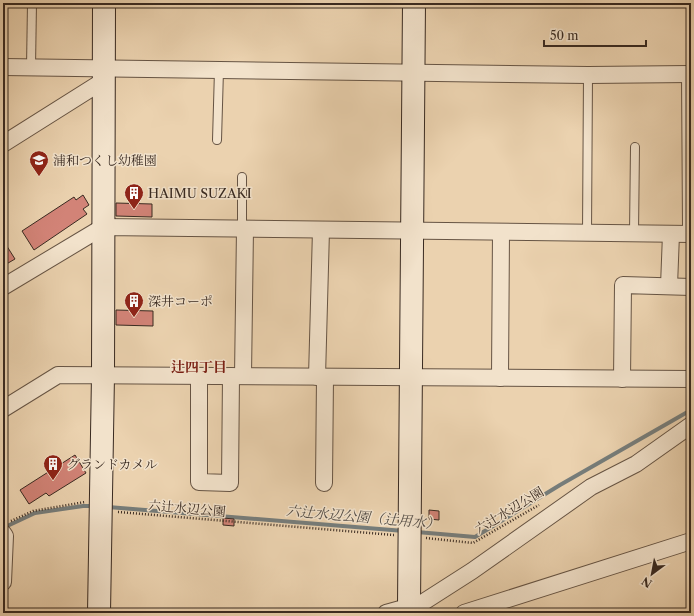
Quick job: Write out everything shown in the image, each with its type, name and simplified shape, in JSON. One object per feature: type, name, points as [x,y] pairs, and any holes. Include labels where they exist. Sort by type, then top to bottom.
[{"type":"street","points":[[100,613],[103,375],[104,3]]},
{"type":"street","points":[[410,610],[414,3]]},
{"type":"street","points":[[3,67],[31,67],[103,74],[219,70],[588,75],[691,74],[691,227]]},
{"type":"street","points":[[3,144],[103,74]]},
{"type":"street","points":[[3,287],[103,227],[691,234]]},
{"type":"street","points":[[199,376],[199,482],[230,483],[244,229]]},
{"type":"street","points":[[321,230],[321,377],[324,483]]},
{"type":"street","points":[[500,232],[500,378]]},
{"type":"street","points":[[669,286],[671,234]]},
{"type":"street","points":[[622,379],[624,285],[691,287]]},
{"type":"street","points":[[3,409],[58,375],[691,379]]},
{"type":"street","points":[[386,613],[410,610],[422,603],[472,571],[591,487],[636,464],[690,430]]},
{"type":"street","points":[[3,582],[6,527]]},
{"type":"street","points":[[464,613],[497,608],[691,541]]},
{"type":"lane","points":[[31,67],[32,3]]},
{"type":"lane","points":[[217,140],[219,70]]},
{"type":"lane","points":[[587,233],[588,75]]},
{"type":"lane","points":[[634,233],[635,147]]},
{"type":"lane","points":[[242,177],[244,229]]},
{"type":"path","name":"六辻水辺公園","points":[[6,527],[33,511],[83,502],[101,507],[473,543],[541,503]]},
{"type":"building","points":[[83,195],[89,205],[83,209],[87,214],[34,250],[22,231],[74,197],[76,200]]},
{"type":"building","name":"HAIMU SUZAKI","points":[[116,203],[152,204],[152,217],[116,216]]},
{"type":"building","points":[[3,240],[15,259],[3,266]]},
{"type":"building","name":"深井コーポ","points":[[116,310],[153,311],[153,326],[116,325]]},
{"type":"building","name":"グランドカメル","points":[[75,455],[86,473],[49,496],[46,493],[29,504],[20,490]]},
{"type":"building","points":[[429,510],[439,511],[439,520],[429,519]]},
{"type":"building","points":[[223,518],[234,519],[234,526],[223,525]]},
{"type":"waterway","name":"六辻水辺公園（辻用水）","points":[[417,532],[475,537],[560,485],[691,410]]},
{"type":"waterway","name":"六辻水辺公園（辻用水）","points":[[3,528],[35,513],[83,506],[95,506]]},
{"type":"waterway","name":"六辻水辺公園（辻用水）","points":[[108,507],[404,531]]},
{"type":"place","name":"浦和つくし幼稚園","points":[[39,177]]},
{"type":"place","name":"HAIMU SUZAKI","points":[[134,210]]},
{"type":"place","name":"深井コーポ","points":[[134,318]]},
{"type":"place","name":"グランドカメル","points":[[53,481]]},
{"type":"district","name":"辻四丁目","points":[[199,367]]}]
